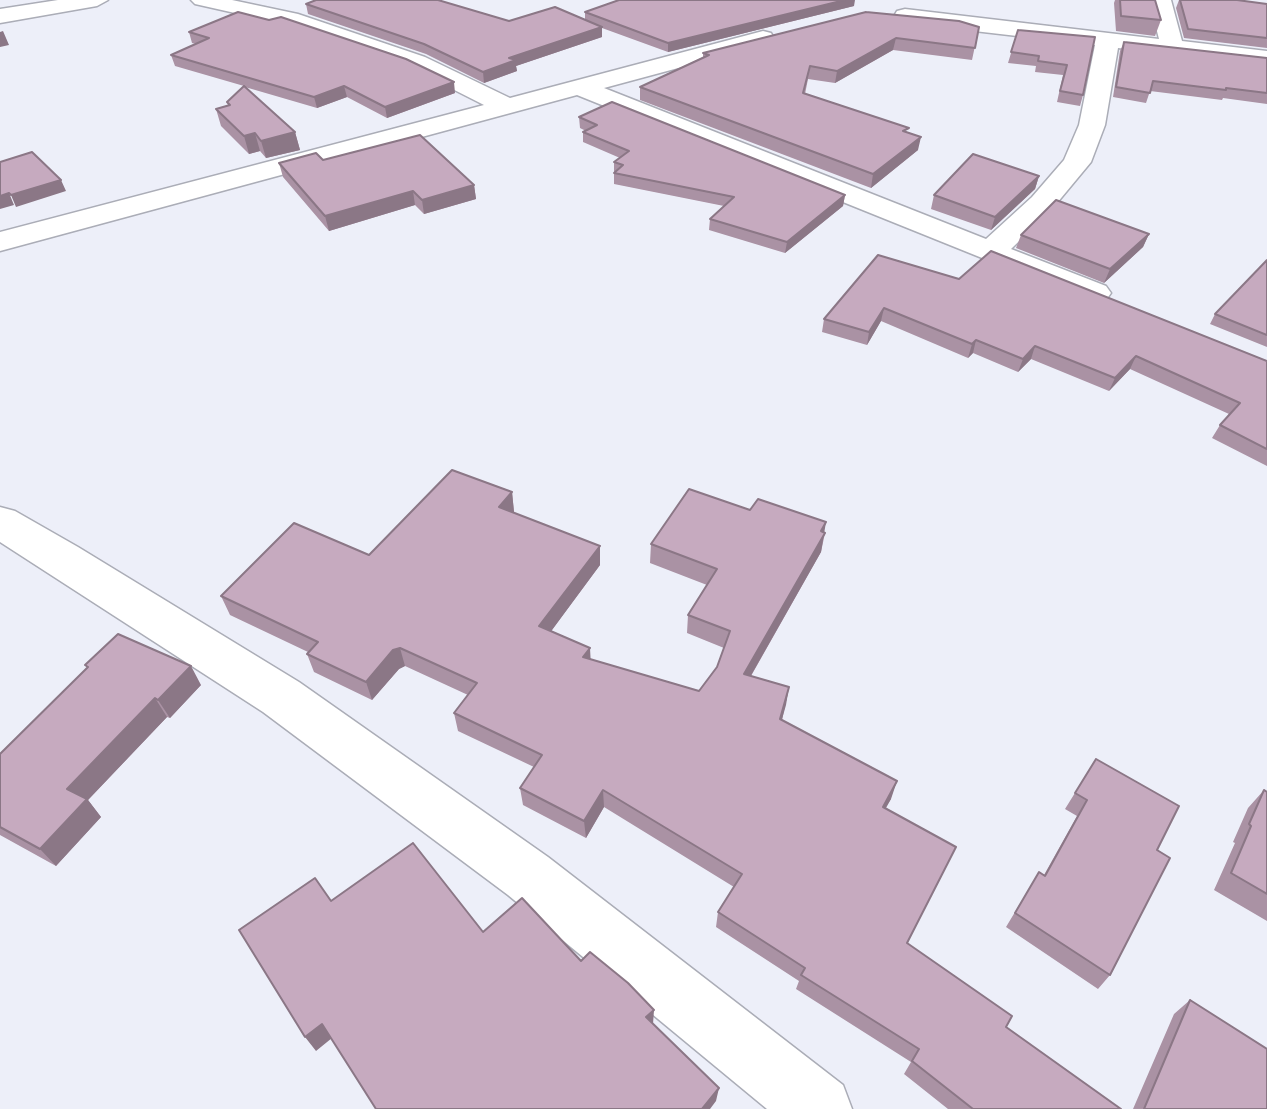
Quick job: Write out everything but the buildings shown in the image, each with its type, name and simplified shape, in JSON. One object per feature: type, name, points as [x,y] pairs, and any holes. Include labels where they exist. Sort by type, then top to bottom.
[{"type":"street","points":[[0,16],[97,0]]},
{"type":"street","points":[[202,0],[290,19],[417,62],[508,107]]},
{"type":"street","points":[[1160,0],[1172,45]]},
{"type":"street","points":[[878,14],[1267,58]]},
{"type":"street","points":[[0,242],[787,33]]},
{"type":"street","points":[[991,251],[1042,203],[1077,162],[1092,125],[1108,39]]},
{"type":"street","points":[[581,88],[1122,304]]},
{"type":"street","points":[[0,522],[281,697],[528,876],[819,1109]]}]
